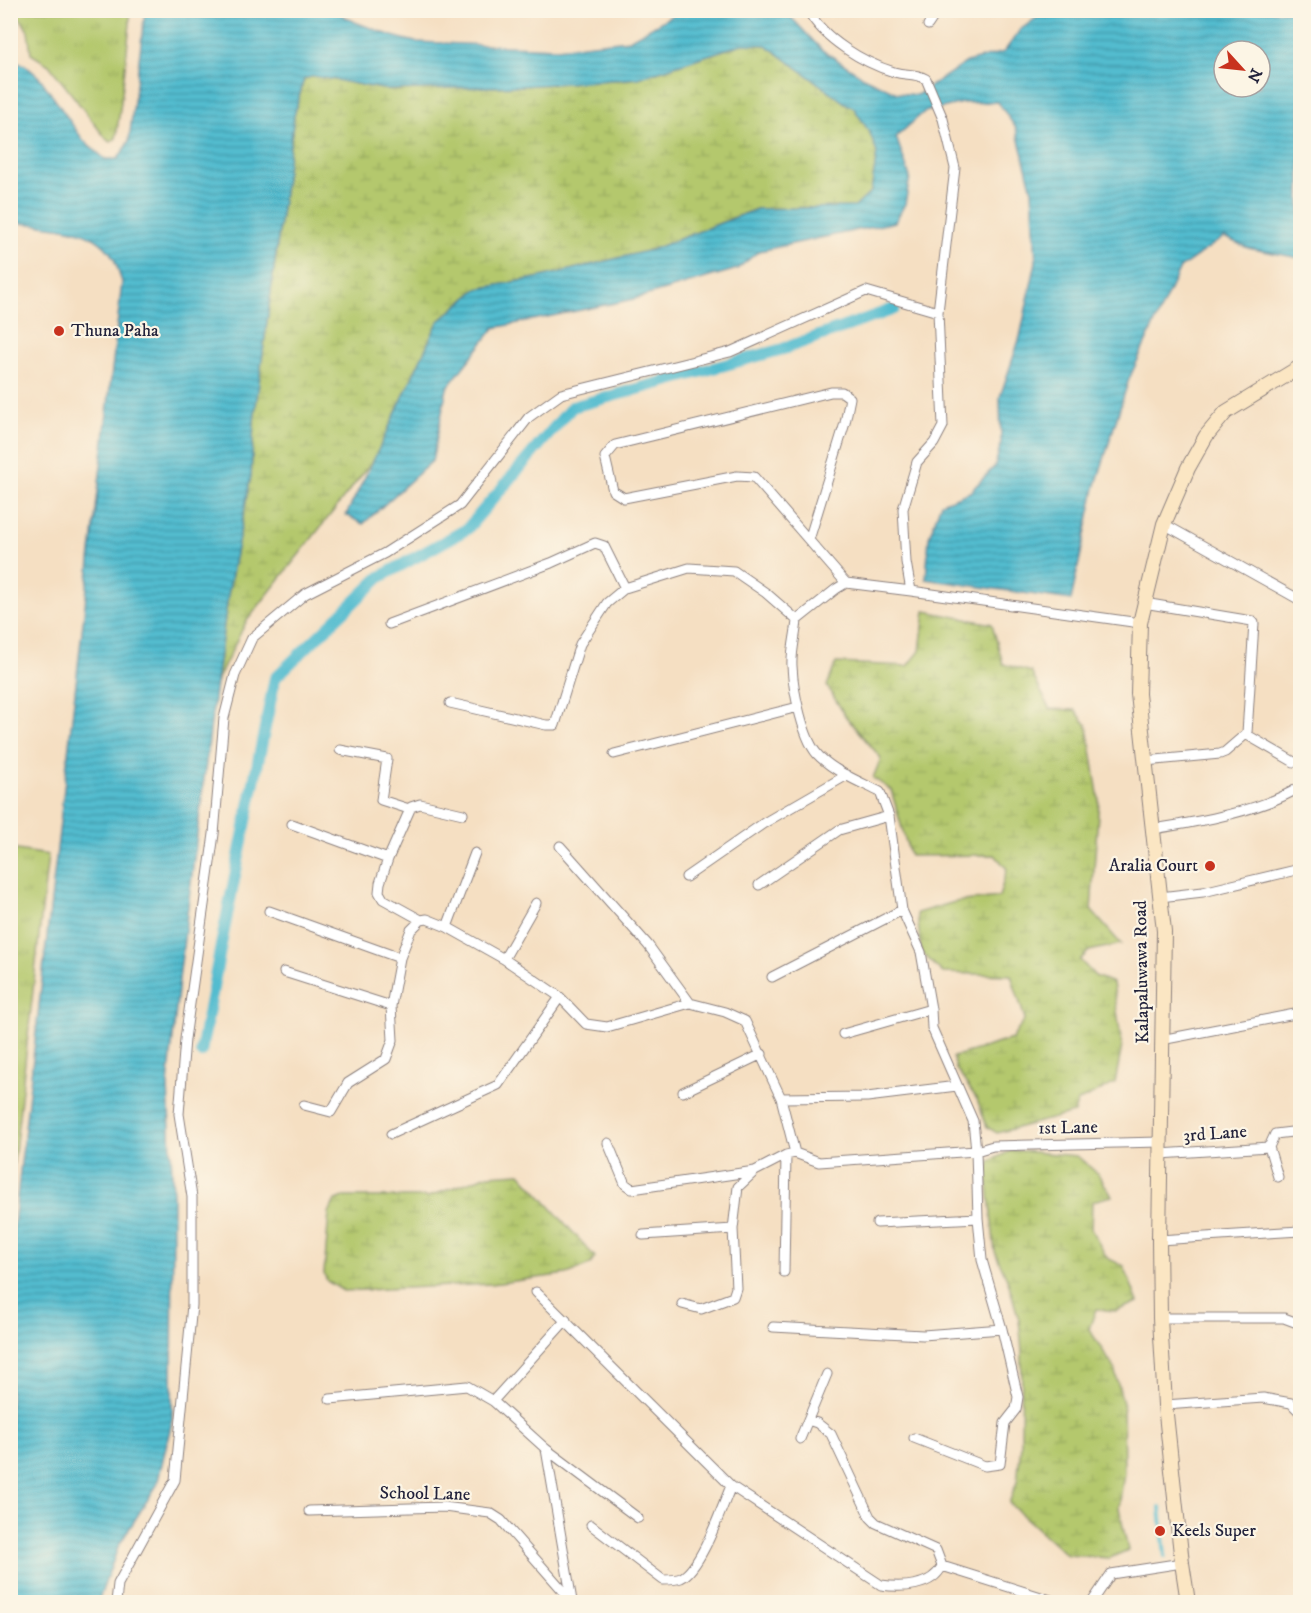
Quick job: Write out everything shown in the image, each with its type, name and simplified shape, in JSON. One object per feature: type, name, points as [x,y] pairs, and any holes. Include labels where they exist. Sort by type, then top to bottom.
[{"type":"street","points":[[807,10],[813,21],[842,46],[866,61],[896,73],[917,74],[926,79],[943,119],[956,168],[938,312],[943,426],[934,443],[917,462],[903,509],[906,562],[911,591]]},
{"type":"street","points":[[928,25],[938,10]]},
{"type":"street","points":[[116,1602],[118,1584],[175,1480],[192,1305],[192,1197],[178,1114],[185,1039],[214,834],[224,718],[236,675],[252,638],[305,594],[385,553],[460,505],[529,417],[561,394],[730,352],[866,291],[938,312]]},
{"type":"street","name":"Kalapaluwawa Road","points":[[1188,1602],[1165,1405],[1160,1318],[1161,1040],[1164,931],[1138,694],[1140,623],[1164,524],[1188,468],[1206,436],[1226,412],[1300,367]]},
{"type":"street","points":[[809,540],[845,423],[850,398],[842,392],[831,392],[615,445],[605,457],[613,490],[624,498],[737,476],[754,477],[846,583]]},
{"type":"street","points":[[1164,524],[1300,600]]},
{"type":"street","points":[[389,624],[551,564],[596,543],[603,546],[625,588]]},
{"type":"street","points":[[450,703],[546,725],[555,725],[580,644],[607,603],[625,588],[689,568],[734,571],[766,593],[797,620]]},
{"type":"street","points":[[914,1438],[985,1466],[1000,1464],[1005,1422],[1016,1409],[1018,1397],[1002,1329],[982,1260],[973,1121],[932,1028],[931,1008],[921,952],[902,910],[889,816],[880,792],[847,776],[819,757],[810,744],[798,707],[792,665],[797,620],[846,583],[1140,623]]},
{"type":"street","points":[[1144,603],[1254,622],[1246,733],[1220,754],[1145,761]]},
{"type":"street","points":[[614,754],[798,707]]},
{"type":"street","points":[[1246,733],[1294,762]]},
{"type":"street","points":[[340,750],[387,759],[381,800],[409,809]]},
{"type":"street","points":[[686,877],[764,823],[847,776]]},
{"type":"street","points":[[1153,829],[1232,813],[1268,802],[1300,787]]},
{"type":"street","points":[[463,814],[420,804],[409,809],[380,883],[379,892],[383,899],[421,920],[447,927],[504,959],[560,998],[586,1024],[607,1027],[690,1003],[725,1012],[745,1021],[781,1098],[791,1154],[784,1272]]},
{"type":"street","points":[[759,885],[839,830],[889,816]]},
{"type":"street","points":[[292,824],[388,859]]},
{"type":"street","points":[[560,846],[648,945],[690,1003]]},
{"type":"street","points":[[447,927],[475,853]]},
{"type":"street","points":[[1160,897],[1203,892],[1300,869]]},
{"type":"street","points":[[504,959],[536,903]]},
{"type":"street","points":[[772,976],[902,910]]},
{"type":"street","points":[[269,911],[400,958]]},
{"type":"street","points":[[304,1105],[331,1112],[348,1083],[386,1059],[393,1040],[391,1006],[400,958],[411,930],[421,920]]},
{"type":"street","points":[[284,972],[391,1006]]},
{"type":"street","points":[[391,1134],[498,1085],[560,998]]},
{"type":"street","points":[[843,1034],[931,1008]]},
{"type":"street","points":[[1161,1040],[1300,1012]]},
{"type":"street","points":[[683,1092],[762,1054]]},
{"type":"street","points":[[781,1098],[867,1097],[957,1086]]},
{"type":"street","name":"3rd Lane","points":[[1161,1148],[1269,1147],[1275,1134],[1300,1131]]},
{"type":"street","points":[[608,1143],[625,1184],[632,1189],[755,1171],[791,1154]]},
{"type":"street","name":"1st Lane","points":[[791,1154],[819,1162],[976,1151],[993,1146],[1161,1148]]},
{"type":"street","points":[[1269,1147],[1278,1177]]},
{"type":"street","points":[[682,1304],[701,1309],[733,1297],[736,1288],[733,1229],[738,1187],[755,1171]]},
{"type":"street","points":[[877,1223],[978,1218]]},
{"type":"street","points":[[643,1235],[733,1229]]},
{"type":"street","points":[[1159,1240],[1300,1231]]},
{"type":"street","points":[[536,1292],[731,1486],[881,1585],[898,1587],[921,1583],[939,1573],[942,1566],[936,1550],[876,1523],[870,1517],[831,1434],[817,1423],[808,1420]]},
{"type":"street","points":[[1160,1318],[1284,1318],[1300,1324]]},
{"type":"street","points":[[493,1401],[566,1320]]},
{"type":"street","points":[[773,1327],[923,1335],[1002,1329]]},
{"type":"street","points":[[800,1439],[827,1374]]},
{"type":"street","points":[[330,1400],[467,1386],[493,1401],[546,1449],[638,1518]]},
{"type":"street","points":[[1165,1405],[1263,1398],[1291,1403],[1300,1412]]},
{"type":"street","points":[[546,1449],[572,1602]]},
{"type":"street","points":[[591,1525],[663,1580],[681,1578],[692,1569],[711,1535],[731,1486]]},
{"type":"street","name":"School Lane","points":[[309,1511],[444,1507],[490,1513],[501,1520],[572,1602]]},
{"type":"street","points":[[1092,1602],[1111,1574],[1182,1563]]},
{"type":"street","points":[[942,1566],[1057,1602]]},
{"type":"green space","points":[[11,10],[130,11],[116,138],[111,142],[107,140],[49,65],[31,54],[28,31],[21,19],[11,17]]},
{"type":"green space","points":[[742,44],[766,45],[854,108],[870,133],[877,153],[871,192],[855,207],[756,209],[651,250],[541,277],[477,289],[438,322],[375,458],[246,622],[216,683],[229,589],[251,476],[254,421],[294,116],[304,79],[314,76],[388,90],[521,86],[627,79],[638,78]]},
{"type":"green space","points":[[925,611],[992,624],[1003,664],[1031,672],[1050,709],[1075,710],[1087,725],[1099,800],[1091,910],[1121,944],[1089,951],[1080,960],[1095,976],[1113,983],[1122,1046],[1115,1083],[1077,1102],[1074,1113],[997,1133],[987,1127],[977,1099],[956,1069],[953,1057],[1012,1039],[1025,1019],[1011,975],[943,973],[921,952],[917,913],[955,902],[999,897],[1007,869],[995,855],[910,856],[891,790],[873,778],[881,758],[846,717],[827,686],[836,663],[908,666],[920,651]]},
{"type":"green space","points":[[10,849],[48,855],[11,1188]]},
{"type":"green space","points":[[1012,1150],[1077,1156],[1098,1174],[1112,1196],[1092,1201],[1091,1229],[1107,1258],[1124,1266],[1138,1302],[1116,1311],[1096,1309],[1089,1329],[1114,1368],[1123,1403],[1124,1473],[1119,1508],[1128,1550],[1110,1558],[1067,1555],[1009,1503],[1017,1482],[1021,1445],[1022,1350],[1019,1320],[1008,1281],[995,1252],[987,1176],[990,1161]]},
{"type":"green space","points":[[520,1173],[595,1257],[590,1265],[567,1274],[492,1284],[343,1291],[327,1281],[324,1274],[329,1213],[335,1200],[344,1197],[428,1197],[488,1175]]},
{"type":"water","points":[[145,11],[335,11],[355,22],[415,42],[557,48],[629,40],[680,11],[785,11],[822,50],[865,78],[897,93],[917,95],[967,62],[1004,52],[1020,30],[1046,11],[1300,11],[1300,258],[1248,248],[1224,237],[1180,268],[1129,379],[1095,488],[1071,600],[926,579],[929,537],[941,503],[970,492],[995,466],[1001,443],[1000,397],[1020,337],[1036,262],[1032,191],[1016,128],[998,102],[962,103],[924,112],[896,137],[910,177],[905,204],[895,222],[759,251],[737,269],[634,299],[494,328],[447,388],[432,461],[363,524],[346,515],[438,322],[477,289],[541,277],[651,250],[757,209],[855,207],[871,192],[877,153],[870,133],[854,108],[766,45],[742,44],[638,78],[627,79],[521,86],[388,90],[314,76],[304,79],[294,116],[254,421],[251,476],[229,589],[216,683],[168,1085],[173,1196],[172,1421],[157,1485],[119,1545],[98,1602],[11,1602],[10,1259],[122,282],[114,259],[106,248],[85,234],[59,227],[19,223],[11,225],[11,60],[25,65],[40,78],[83,140],[105,159],[118,159],[129,141]]},
{"type":"waterway","points":[[201,1052],[275,678],[380,577],[467,529],[572,407],[783,349],[894,309]]},
{"type":"waterway","points":[[1160,1508],[1165,1556]]},
{"type":"place","name":"Thuna Paha","points":[[59,331]]},
{"type":"place","name":"Aralia Court","points":[[1210,866]]},
{"type":"place","name":"Keels Super","points":[[1160,1531]]}]
